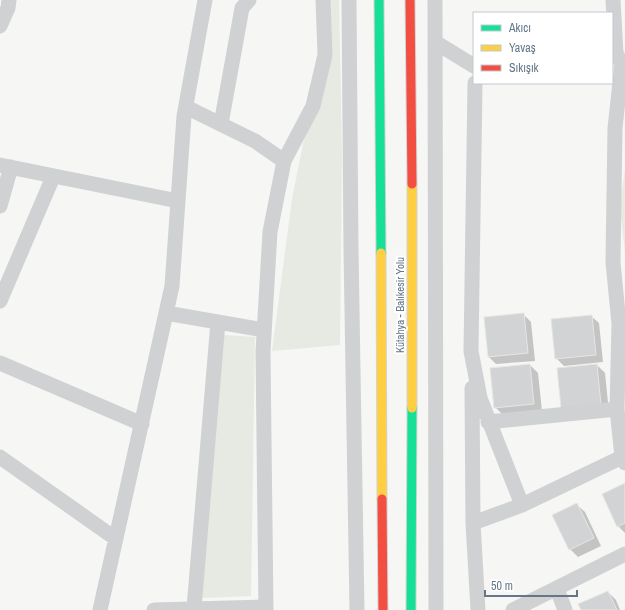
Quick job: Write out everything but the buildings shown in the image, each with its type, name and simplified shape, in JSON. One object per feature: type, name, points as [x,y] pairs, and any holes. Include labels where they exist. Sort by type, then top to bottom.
[{"type":"highway","name":"Kütahya - Balıkesir Yolu","points":[[379,0],[383,610]]},
{"type":"highway","name":"Kütahya - Balıkesir Yolu","points":[[410,0],[413,253],[411,610]]},
{"type":"street","points":[[0,26],[8,8],[9,0]]},
{"type":"street","points":[[100,610],[172,286],[186,107],[205,0]]},
{"type":"street","points":[[221,124],[242,8],[249,0]]},
{"type":"street","points":[[154,610],[266,608],[263,352],[270,232],[284,161],[313,106],[325,55],[323,0]]},
{"type":"street","points":[[349,0],[350,250],[356,610]]},
{"type":"street","points":[[435,0],[437,609]]},
{"type":"street","points":[[473,523],[522,505],[624,460],[617,409],[622,324],[613,262],[614,128],[619,59],[613,0]]},
{"type":"street","points":[[435,42],[473,65]]},
{"type":"street","points":[[475,84],[471,351],[473,523],[478,610]]},
{"type":"street","points":[[186,107],[255,141],[284,161]]},
{"type":"street","points":[[0,206],[5,166],[178,201]]},
{"type":"street","points":[[0,301],[53,176]]},
{"type":"street","points":[[166,313],[264,330]]},
{"type":"street","points":[[188,609],[218,322]]},
{"type":"street","points":[[471,351],[480,398],[488,422],[522,505]]},
{"type":"street","points":[[0,363],[142,424]]},
{"type":"street","points":[[488,422],[617,409]]},
{"type":"street","points":[[0,457],[116,539]]},
{"type":"street","points":[[512,610],[625,554]]},
{"type":"street","points":[[557,589],[565,610]]},
{"type":"shaded area","points":[[324,0],[339,0],[342,154],[340,345],[272,351],[292,199],[304,139],[323,98]]},
{"type":"shaded area","points":[[625,169],[625,252],[620,208]]},
{"type":"shaded area","points":[[224,335],[255,337],[251,596],[202,598]]},
{"type":"traffic: fast","points":[[379,0],[381,253]]},
{"type":"traffic: fast","points":[[411,610],[412,408]]},
{"type":"traffic: slow","points":[[412,184],[412,408]]},
{"type":"traffic: slow","points":[[381,253],[382,499]]},
{"type":"traffic: jam","points":[[410,0],[412,184]]},
{"type":"traffic: jam","points":[[382,499],[383,610]]}]
